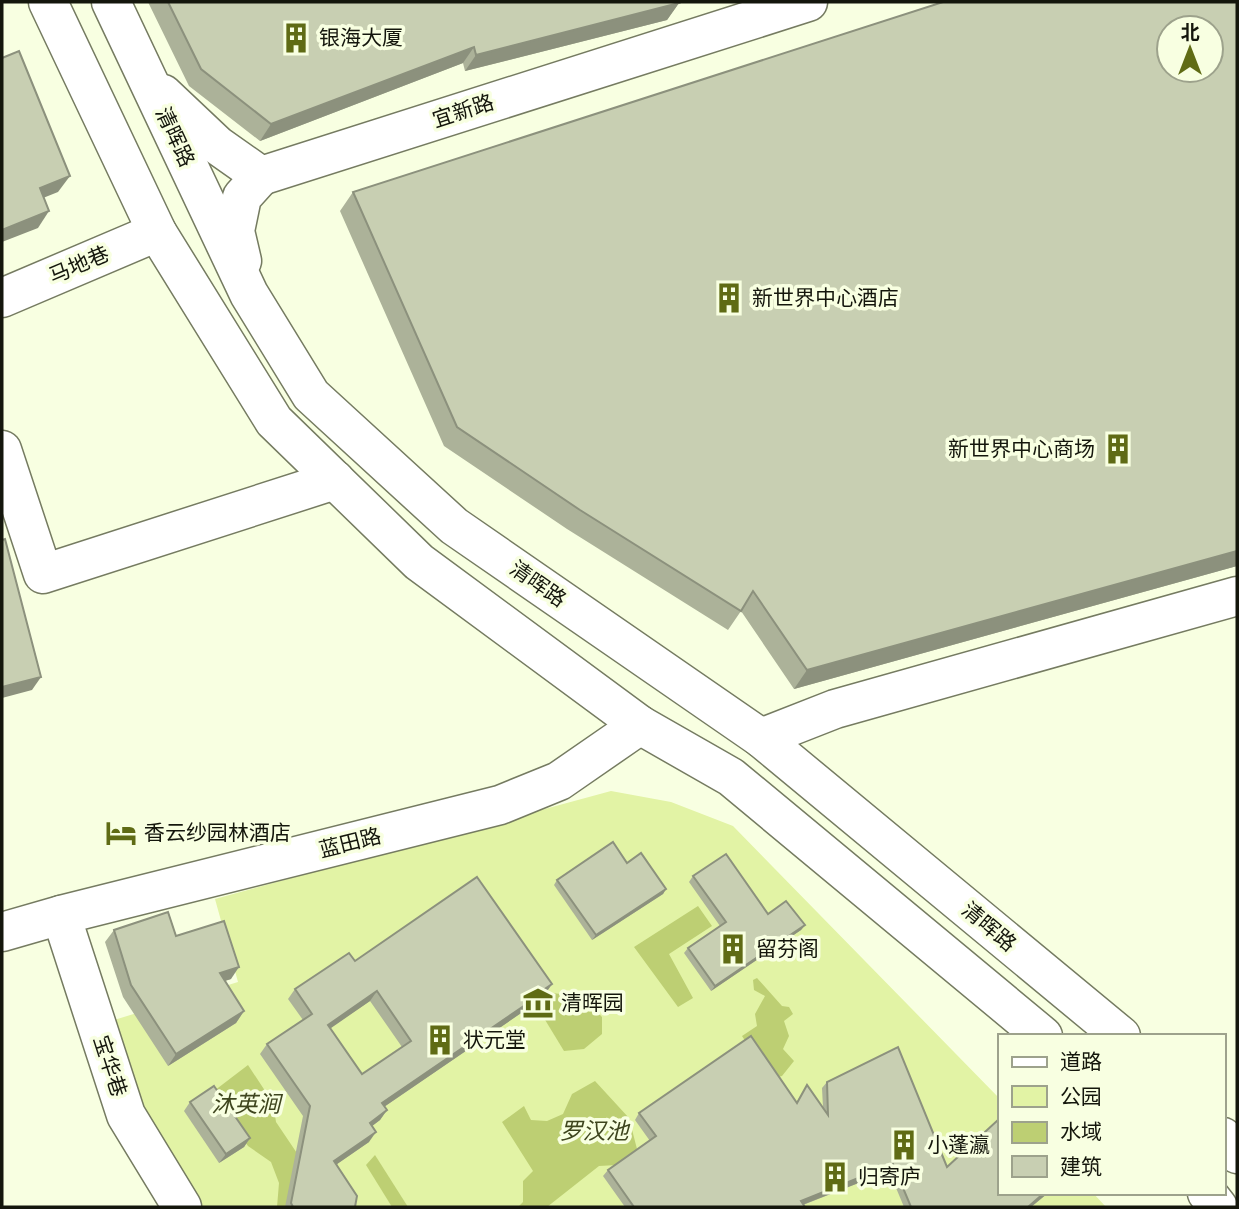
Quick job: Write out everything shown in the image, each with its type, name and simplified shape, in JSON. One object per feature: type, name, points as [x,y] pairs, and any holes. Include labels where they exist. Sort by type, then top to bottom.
[{"type":"street","points":[[48,2],[157,232],[274,421],[419,562],[640,725],[732,777],[1042,1034]]},
{"type":"street","name":"清晖路","points":[[111,2],[249,294],[311,395],[454,526],[761,738],[1119,1034]]},
{"type":"street","name":"宜新路","points":[[261,176],[808,2]]},
{"type":"street","points":[[147,79],[217,145],[261,176],[242,197],[235,231],[249,294]]},
{"type":"street","name":"马地巷","points":[[2,298],[157,232]]},
{"type":"street","points":[[5,470],[43,574],[335,480]]},
{"type":"street","points":[[761,738],[835,709],[1237,596]]},
{"type":"street","name":"蓝田路","points":[[2,932],[500,805],[559,781],[640,725]]},
{"type":"street","name":"宝华巷","points":[[61,915],[126,1115],[181,1207]]},
{"type":"street","points":[[1225,1139],[1237,1154]]},
{"type":"green space","name":"清晖园","points":[[611,791],[671,802],[733,826],[998,1097],[998,1195],[1095,1195],[1106,1207],[200,1207],[140,1116],[101,1024],[238,982],[215,899]]},
{"type":"water","points":[[698,906],[712,926],[669,954],[693,998],[678,1007],[634,947]]},
{"type":"water","points":[[757,978],[782,1006],[789,1007],[793,1014],[784,1021],[789,1036],[783,1049],[794,1061],[782,1076],[730,1089],[758,1061],[742,1036],[757,1026],[755,1014],[765,996],[754,990],[753,980]]},
{"type":"water","points":[[552,993],[574,997],[591,1007],[602,1017],[602,1034],[584,1049],[564,1051],[536,1005]]},
{"type":"water","name":"沐英涧","points":[[248,1065],[273,1103],[276,1122],[313,1177],[285,1207],[277,1207],[279,1183],[271,1162],[248,1146],[210,1094]]},
{"type":"water","name":"罗汉池","points":[[595,1081],[629,1118],[637,1149],[617,1165],[599,1166],[547,1207],[518,1207],[523,1202],[523,1181],[533,1171],[502,1122],[524,1106],[531,1120],[547,1121],[563,1114],[572,1094]]},
{"type":"water","points":[[375,1155],[408,1207],[392,1207],[366,1165]]},
{"type":"building","name":"银海大厦","points":[[168,2],[679,3],[476,55],[474,47],[271,124],[201,69]]},
{"type":"building","name":"新世界中心酒店","points":[[943,2],[1237,2],[1237,551],[807,670],[753,591],[741,611],[580,510],[457,427],[353,192]]},
{"type":"building","points":[[19,51],[70,176],[40,188],[49,211],[2,230],[2,58]]},
{"type":"building","points":[[5,539],[41,677],[2,687],[2,540]]},
{"type":"building","points":[[613,842],[627,863],[641,853],[666,889],[596,935],[557,880]]},
{"type":"building","points":[[726,854],[768,914],[786,901],[805,925],[715,986],[688,948],[726,922],[693,876]]},
{"type":"building","points":[[477,877],[552,984],[382,1103],[387,1110],[370,1123],[376,1132],[334,1161],[357,1196],[355,1207],[293,1207],[291,1203],[310,1106],[267,1044],[312,1014],[295,989],[349,953],[355,961]],"holes":[[[377,991],[411,1041],[362,1074],[328,1025]]]},
{"type":"building","points":[[168,912],[176,936],[224,921],[239,967],[220,973],[244,1011],[176,1054],[131,985],[114,930]]},
{"type":"building","points":[[751,1036],[797,1103],[807,1085],[828,1115],[827,1082],[898,1047],[947,1167],[998,1120],[998,1195],[1042,1195],[1028,1207],[911,1207],[893,1164],[801,1201],[805,1207],[634,1207],[608,1170],[656,1136],[639,1113]]},
{"type":"building","points":[[214,1086],[250,1138],[226,1154],[190,1102]]},
{"type":"place","name":"银海大厦","points":[[296,38]]},
{"type":"place","name":"新世界中心酒店","points":[[729,298]]},
{"type":"place","name":"新世界中心商场","points":[[1118,449]]},
{"type":"place","name":"香云纱园林酒店","points":[[121,833]]},
{"type":"place","name":"留芬阁","points":[[733,949]]},
{"type":"place","name":"清晖园","points":[[538,1003]]},
{"type":"place","name":"状元堂","points":[[440,1040]]},
{"type":"place","name":"小蓬瀛","points":[[904,1145]]},
{"type":"place","name":"归寄庐","points":[[835,1177]]}]
